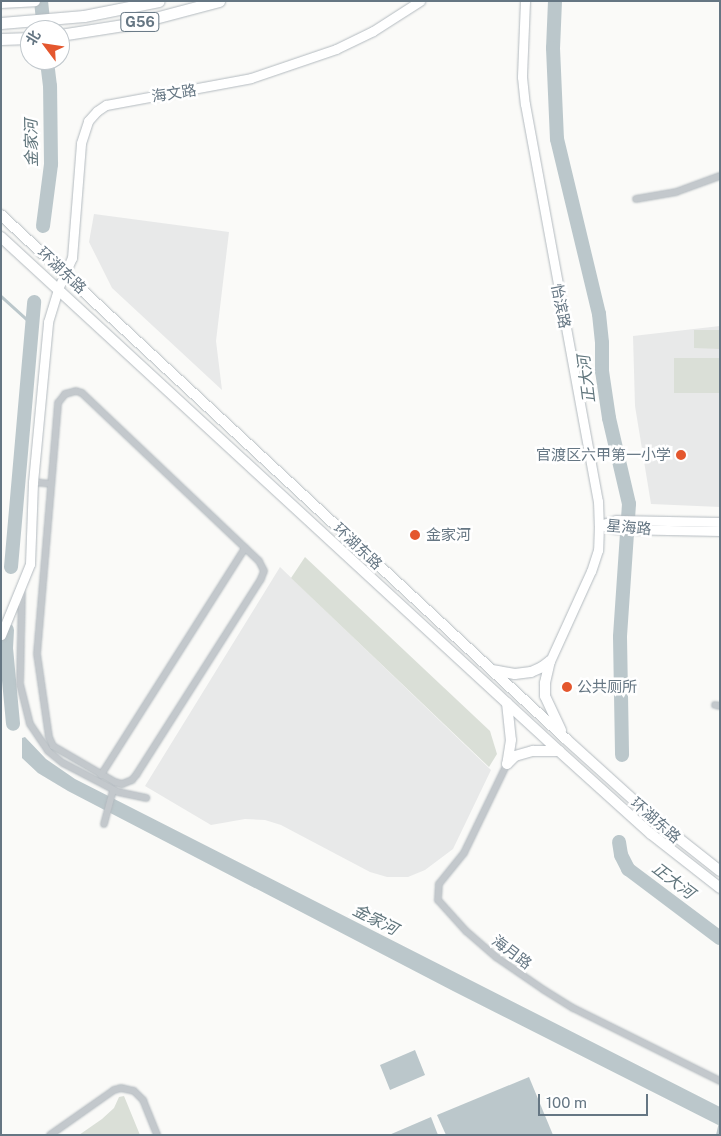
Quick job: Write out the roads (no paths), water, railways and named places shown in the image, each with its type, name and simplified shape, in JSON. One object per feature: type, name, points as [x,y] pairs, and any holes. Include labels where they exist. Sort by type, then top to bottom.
[{"type":"highway","name":"G56","points":[[1,23],[84,16],[159,1]]},
{"type":"highway","name":"G56","points":[[70,33],[136,23],[219,1]]},
{"type":"highway","points":[[1,39],[20,38]]},
{"type":"main road","points":[[1,3],[35,1]]},
{"type":"main road","name":"环湖东路","points":[[1,215],[566,740],[658,822],[720,871]]},
{"type":"main road","name":"环湖东路","points":[[1,237],[559,751],[651,834],[720,888]]},
{"type":"main road","points":[[491,669],[504,673],[521,673],[542,667],[550,660]]},
{"type":"main road","points":[[550,660],[544,683],[545,696],[566,740]]},
{"type":"main road","points":[[507,703],[511,740],[507,764]]},
{"type":"main road","points":[[507,764],[515,756],[533,751],[559,751]]},
{"type":"street","name":"海文路","points":[[1,635],[30,564],[33,482],[48,322],[58,289],[72,258],[81,143],[88,122],[96,112],[106,105],[220,85],[275,71],[336,49],[373,31],[420,1]]},
{"type":"street","name":"怡滨路","points":[[525,1],[522,76],[524,104],[598,501],[599,525],[598,550],[591,571],[550,660]]},
{"type":"street","points":[[636,199],[676,192],[720,176]]},
{"type":"street","points":[[76,391],[82,393],[245,548],[262,566],[264,571],[256,587],[132,780],[122,784],[115,782],[53,746],[49,737],[36,654],[60,398],[65,394],[76,391]]},
{"type":"street","points":[[33,482],[51,484]]},
{"type":"street","name":"星海路","points":[[599,525],[720,522]]},
{"type":"street","name":"星海路","points":[[637,525],[720,531]]},
{"type":"street","points":[[102,775],[245,548]]},
{"type":"street","points":[[30,564],[44,565]]},
{"type":"street","points":[[22,585],[20,684],[30,724],[53,757],[112,793],[146,798]]},
{"type":"street","name":"海月路","points":[[507,764],[464,853],[439,884],[438,900],[466,931],[496,957],[544,990],[573,1008],[718,1080]]},
{"type":"street","points":[[104,824],[108,815],[112,793]]},
{"type":"street","points":[[50,1135],[114,1090],[121,1088],[134,1091],[144,1100],[158,1135]]},
{"type":"waterway","name":"金家河","points":[[41,1],[43,20]]},
{"type":"waterway","name":"正大河","points":[[555,1],[553,48],[557,139],[599,314],[602,371],[609,418],[629,504],[620,637],[622,755]]},
{"type":"waterway","name":"金家河","points":[[43,226],[51,164],[48,70]]},
{"type":"waterway","points":[[1,296],[32,324]]},
{"type":"waterway","name":"金家河","points":[[11,567],[34,302]]},
{"type":"waterway","name":"金家河","points":[[7,630],[6,648],[13,724]]},
{"type":"waterway","name":"正大河","points":[[619,842],[621,855],[628,869],[720,938]]},
{"type":"waterway","points":[[717,1135],[720,1122]]},
{"type":"place","name":"官渡区六甲第一小学","points":[[681,455]]},
{"type":"place","name":"金家河","points":[[415,535]]},
{"type":"place","name":"公共厕所","points":[[567,687]]}]
